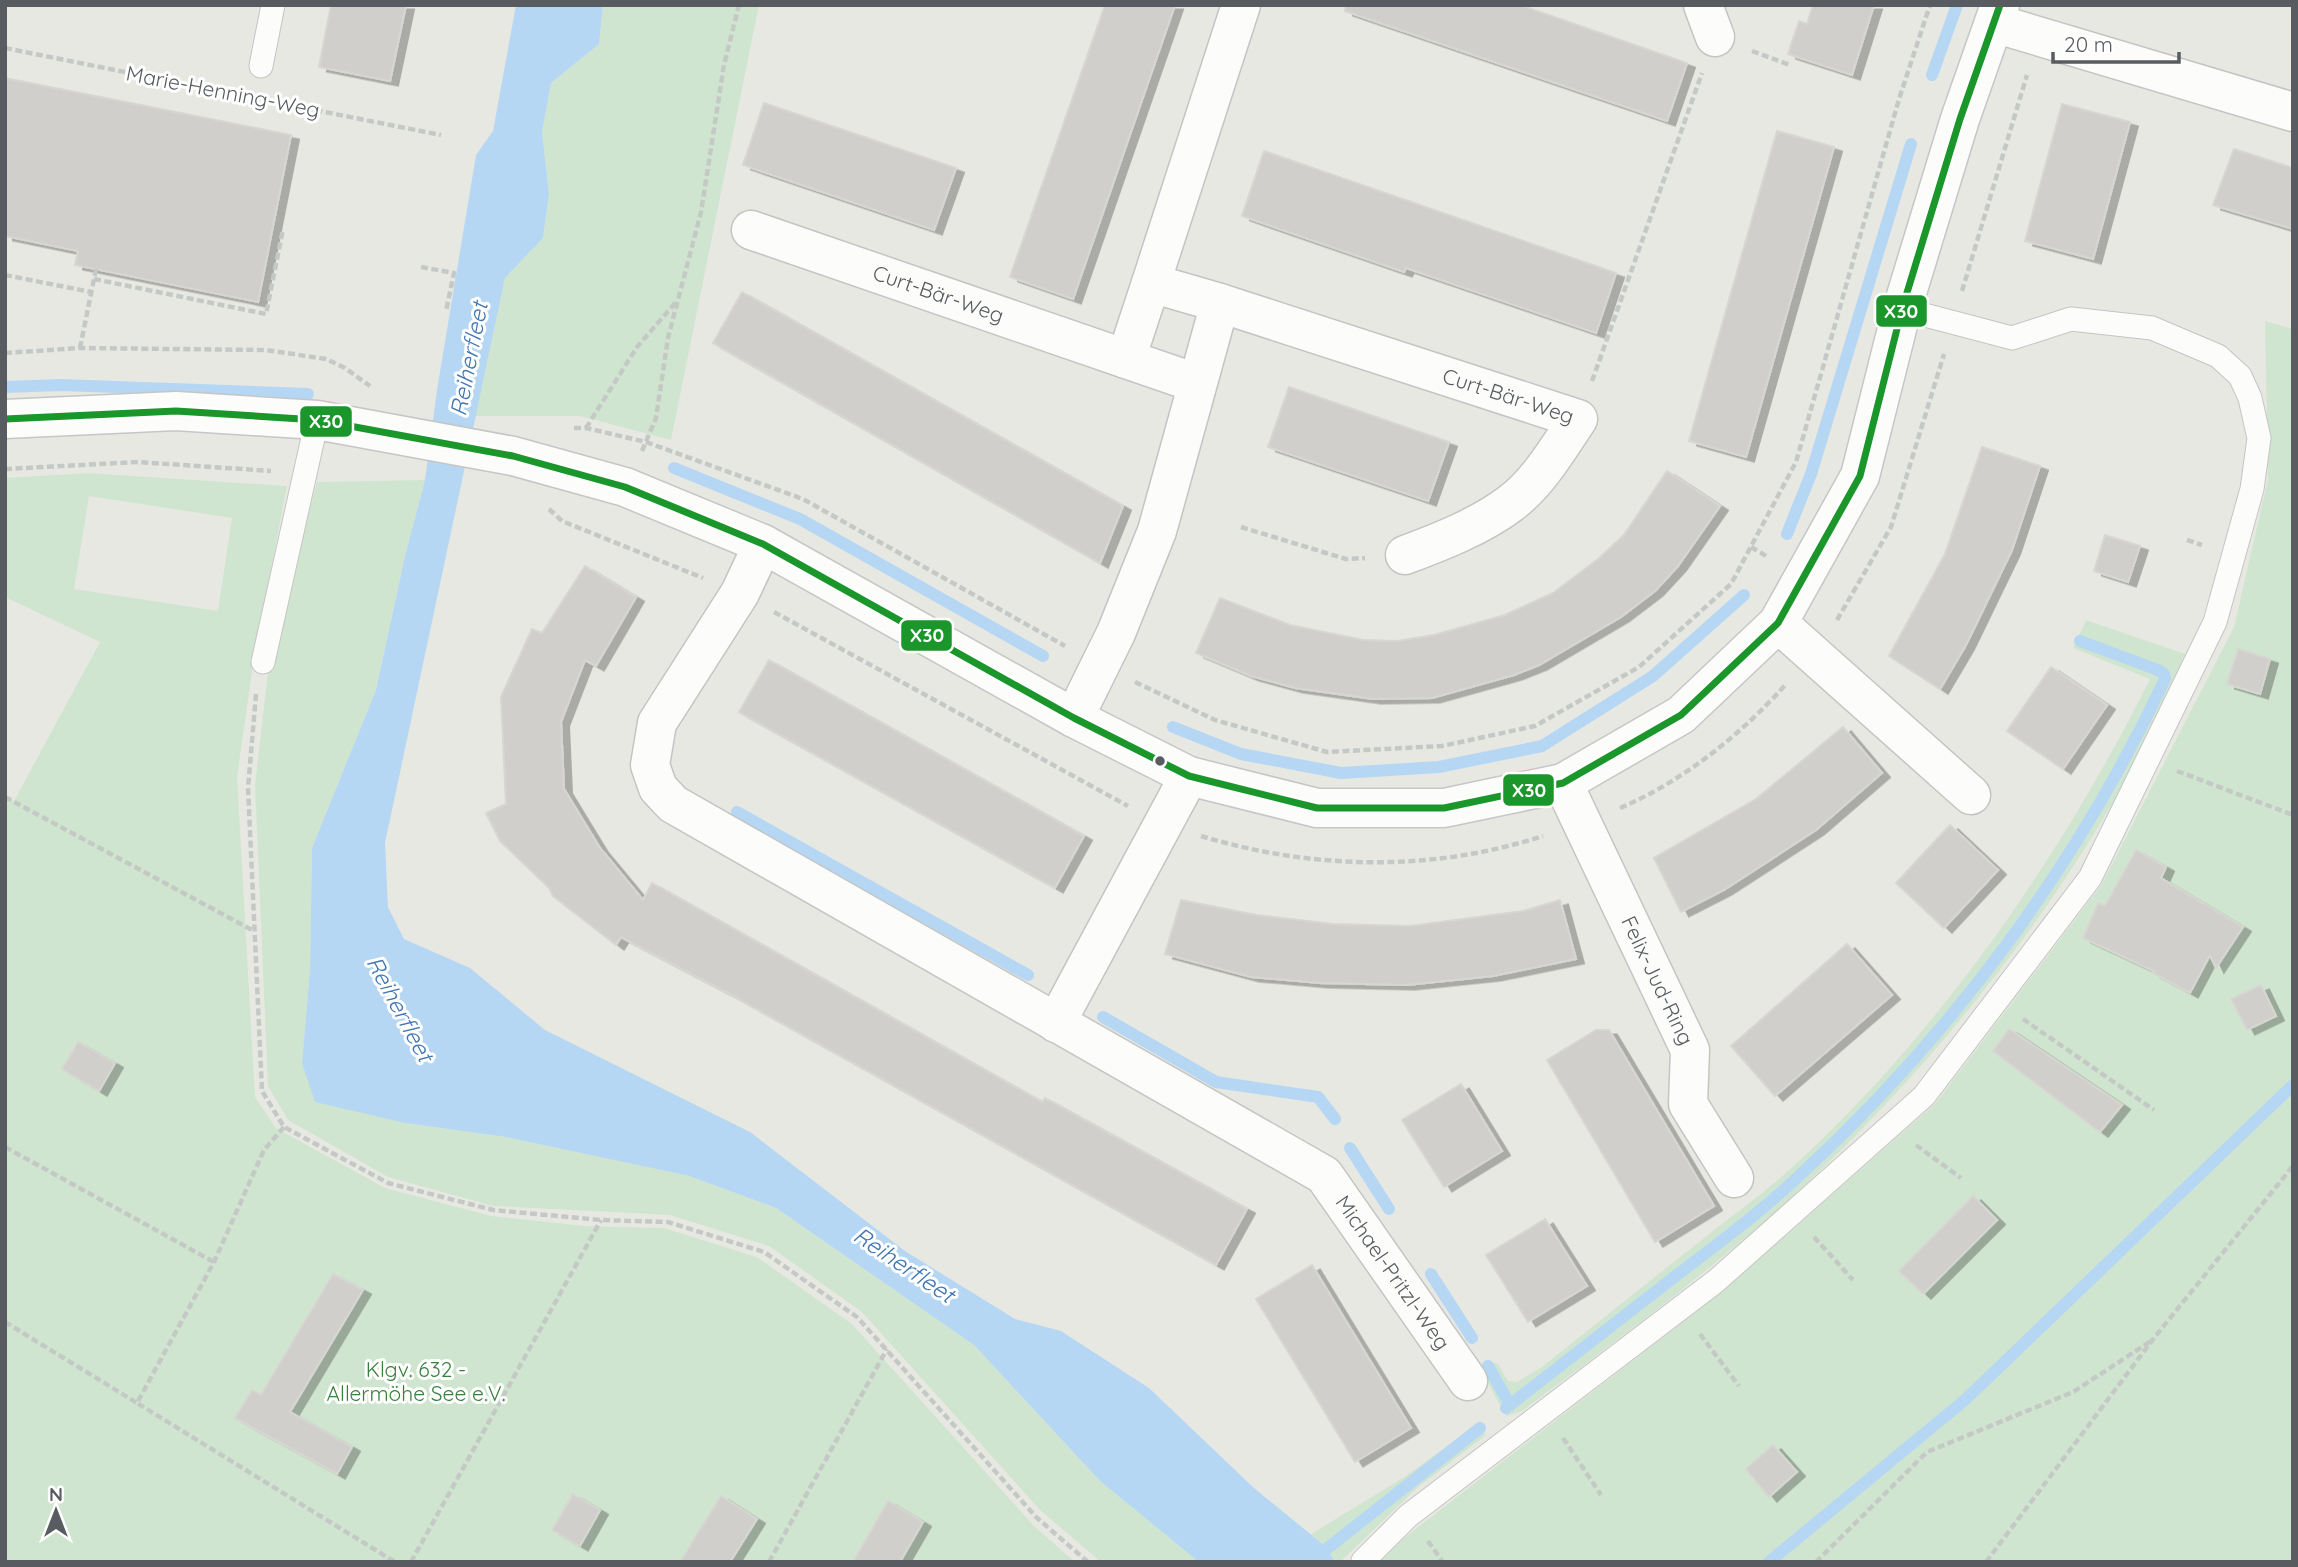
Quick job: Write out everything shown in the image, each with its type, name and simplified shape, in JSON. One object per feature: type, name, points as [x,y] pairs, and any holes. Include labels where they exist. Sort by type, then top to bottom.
[{"type":"street","points":[[1126,359],[1241,5]]},
{"type":"street","points":[[5,419],[176,411],[317,420],[390,431],[513,456],[625,487],[763,544],[1074,718],[1189,776],[1317,808],[1444,808],[1563,783],[1681,715],[1778,623],[1860,476],[1902,309],[1997,14],[2039,36],[2293,112]]},
{"type":"street","name":"Curt-Bär-Weg","points":[[751,230],[1196,383]]},
{"type":"street","name":"Curt-Bär-Weg","points":[[1151,283],[1578,418],[1544,468],[1512,503],[1440,542],[1405,555]]},
{"type":"street","points":[[1074,718],[1100,665],[1157,531],[1220,303]]},
{"type":"street","name":"Michael-Pritzl-Weg","points":[[763,544],[740,593],[657,723],[650,765],[658,788],[673,804],[1324,1175],[1468,1381]]},
{"type":"street","points":[[1778,623],[1970,795]]},
{"type":"street","points":[[1056,1023],[1189,776]]},
{"type":"street","name":"Felix-Jud-Ring","points":[[1563,783],[1690,1050],[1688,1104],[1734,1178]]},
{"type":"lane","name":"Marie-Henning-Weg","points":[[261,66],[273,5]]},
{"type":"lane","points":[[1363,1561],[1408,1516],[1681,1308],[1924,1096],[2090,878],[2150,761],[2215,622],[2252,489],[2259,438],[2250,398],[2240,376],[2218,356],[2152,328],[2071,319],[2012,338],[1902,309]]},
{"type":"lane","points":[[263,662],[317,420]]},
{"type":"path","points":[[625,487],[656,418],[668,338],[701,212],[724,65],[739,5]]},
{"type":"path","points":[[567,429],[586,428],[646,442],[803,499],[1100,665],[1214,720],[1327,752],[1442,746],[1535,726],[1639,667],[1731,584],[1796,462],[1899,99],[1930,5]]},
{"type":"path","points":[[1578,418],[1709,21]]},
{"type":"path","points":[[546,506],[562,521],[740,593],[1163,824],[1285,856],[1351,862],[1413,862],[1462,857],[1583,824],[1670,781],[1711,753],[1773,700],[1813,654],[1850,603],[1891,527],[1914,460],[1952,323],[2039,36]]},
{"type":"path","name":"Marie-Henning-Weg","points":[[5,48],[247,97]]},
{"type":"path","name":"Marie-Henning-Weg","points":[[260,99],[441,135]]},
{"type":"path","points":[[94,279],[266,314],[283,229]]},
{"type":"path","points":[[421,267],[453,273],[446,311]]},
{"type":"path","points":[[80,348],[96,269]]},
{"type":"path","points":[[5,275],[91,292]]},
{"type":"path","points":[[586,428],[637,348],[678,298]]},
{"type":"path","points":[[5,353],[80,348],[265,350],[326,359],[365,382],[386,402],[390,431]]},
{"type":"path","points":[[5,469],[138,462],[226,466],[304,475]]},
{"type":"path","points":[[1241,527],[1346,559],[1405,555]]},
{"type":"path","points":[[263,662],[257,690],[248,788],[253,930],[262,1091],[284,1127],[388,1183],[492,1210],[601,1220],[668,1222],[764,1252],[857,1317],[1037,1518],[1088,1562]]},
{"type":"path","points":[[2150,761],[2293,815]]},
{"type":"path","points":[[5,797],[253,930]]},
{"type":"path","points":[[1997,1001],[2154,1110]]},
{"type":"path","points":[[1890,1126],[1961,1178]]},
{"type":"path","points":[[137,1403],[214,1262],[264,1150],[284,1127]]},
{"type":"path","points":[[5,1147],[214,1262]]},
{"type":"path","points":[[1986,1562],[2154,1338],[2293,1166]]},
{"type":"path","points":[[1792,1213],[1853,1280]]},
{"type":"path","points":[[411,1562],[601,1220]]},
{"type":"path","points":[[1681,1308],[1738,1385]]},
{"type":"path","points":[[5,1322],[395,1562]]},
{"type":"path","points":[[1815,1562],[1927,1452],[2073,1392],[2154,1338]]},
{"type":"path","points":[[769,1562],[887,1349]]},
{"type":"path","points":[[1545,1411],[1601,1494]]},
{"type":"green space","points":[[603,5],[759,5],[671,440],[580,416],[475,416],[505,278],[543,238],[549,194],[542,132],[551,83],[599,44]]},
{"type":"green space","points":[[2265,321],[2293,329],[2293,1562],[1373,1562],[1724,1290],[1935,1104],[2102,884],[2234,627],[2268,479]]},
{"type":"green space","name":"Klgv. 632 - Allermöhe See e.V.","points":[[88,473],[287,486],[255,651],[237,777],[255,1097],[276,1128],[385,1188],[491,1216],[585,1226],[664,1228],[757,1257],[852,1324],[1033,1525],[1075,1562],[5,1562],[5,797],[14,801],[100,642],[5,597],[5,478]],"holes":[[[89,496],[232,518],[218,611],[74,589]]]},
{"type":"green space","points":[[425,480],[405,556],[376,690],[312,848],[310,969],[302,1063],[405,1123],[506,1137],[689,1176],[776,1208],[974,1345],[1100,1481],[1200,1562],[1101,1562],[1041,1511],[862,1312],[769,1246],[670,1215],[493,1206],[388,1177],[288,1120],[268,1086],[255,785],[269,663],[317,482]]},
{"type":"green space","points":[[2086,620],[2185,654],[2142,751],[2072,869],[2033,925],[1949,1034],[1856,1135],[1807,1183],[1668,1301],[1522,1411],[1506,1416],[1481,1371],[1482,1365],[1491,1362],[1498,1364],[1508,1381],[1517,1382],[1542,1367],[1770,1186],[1835,1126],[1889,1070],[1988,947],[2075,815],[2150,679],[2073,648]]},
{"type":"green space","points":[[1476,1425],[1486,1435],[1417,1488],[1340,1562],[1335,1562],[1325,1546],[1311,1534],[1403,1478]]},
{"type":"water","name":"Reiherfleet","points":[[516,5],[603,5],[599,44],[551,83],[542,132],[549,194],[543,238],[505,278],[385,843],[388,907],[404,939],[470,968],[545,1030],[750,1132],[905,1251],[1015,1319],[1061,1331],[1149,1388],[1254,1488],[1325,1546],[1335,1562],[1199,1562],[1100,1481],[974,1345],[776,1208],[689,1176],[506,1137],[405,1123],[315,1102],[302,1063],[310,969],[312,848],[376,690],[405,556],[425,480],[476,155],[493,131]]},
{"type":"building","points":[[331,5],[406,5],[390,81],[319,67]]},
{"type":"building","points":[[1105,5],[1175,5],[1073,299],[1010,277]]},
{"type":"building","points":[[1346,5],[1520,5],[1687,63],[1667,121],[1345,11]]},
{"type":"building","points":[[1813,5],[1874,5],[1852,75],[1788,54],[1799,21],[1807,24]]},
{"type":"building","points":[[5,78],[291,135],[258,302],[75,265],[78,251],[5,236]]},
{"type":"building","points":[[764,103],[956,168],[934,230],[743,165]]},
{"type":"building","points":[[2062,104],[2130,122],[2093,259],[2025,241]]},
{"type":"building","points":[[1777,131],[1834,147],[1746,457],[1689,441]]},
{"type":"building","points":[[2234,149],[2293,168],[2293,229],[2213,205]]},
{"type":"building","points":[[1264,151],[1616,273],[1596,333],[1406,268],[1404,272],[1242,216]]},
{"type":"building","points":[[742,292],[1123,506],[1100,563],[713,343]]},
{"type":"building","points":[[1289,387],[1449,442],[1428,501],[1268,447]]},
{"type":"building","points":[[1982,447],[2040,466],[2012,550],[1966,645],[1940,689],[1889,656],[1945,554]]},
{"type":"building","points":[[1667,471],[1720,506],[1678,566],[1655,591],[1621,617],[1539,665],[1514,675],[1432,698],[1373,699],[1295,688],[1251,676],[1196,653],[1220,598],[1290,625],[1363,640],[1397,641],[1434,635],[1505,615],[1553,593],[1598,559],[1624,535]]},
{"type":"building","points":[[2105,535],[2140,546],[2128,582],[2094,571]]},
{"type":"building","points":[[585,566],[636,597],[596,666],[585,660],[561,722],[564,789],[600,848],[643,900],[652,883],[1042,1102],[1045,1098],[1247,1209],[1216,1265],[726,992],[621,937],[616,945],[553,896],[549,888],[500,841],[486,813],[506,804],[501,697],[532,629],[542,633]]},
{"type":"building","points":[[2238,649],[2270,659],[2260,694],[2227,684]]},
{"type":"building","points":[[769,660],[1084,836],[1055,888],[739,712]]},
{"type":"building","points":[[2051,667],[2107,705],[2063,769],[2007,731]]},
{"type":"building","points":[[1843,727],[1882,773],[1816,830],[1724,890],[1681,912],[1654,858],[1756,799]]},
{"type":"building","points":[[1950,825],[1998,870],[1944,928],[1896,883]]},
{"type":"building","points":[[2136,850],[2166,867],[2161,878],[2243,927],[2216,968],[2210,955],[2190,993],[2153,973],[2154,971],[2083,938],[2098,903],[2105,906]]},
{"type":"building","points":[[1181,900],[1256,915],[1333,924],[1410,926],[1523,911],[1560,900],[1576,959],[1493,976],[1407,985],[1320,983],[1251,977],[1165,954]]},
{"type":"building","points":[[1847,944],[1892,995],[1775,1096],[1731,1046]]},
{"type":"building","points":[[2261,985],[2276,1016],[2247,1030],[2231,999]]},
{"type":"building","points":[[2009,1029],[2122,1105],[2100,1132],[1993,1051]]},
{"type":"building","points":[[1596,1030],[1609,1030],[1714,1206],[1655,1242],[1547,1060]]},
{"type":"building","points":[[78,1042],[115,1063],[99,1091],[62,1069]]},
{"type":"building","points":[[1461,1084],[1502,1151],[1444,1187],[1402,1120]]},
{"type":"building","points":[[1973,1196],[1997,1220],[1923,1294],[1899,1271]]},
{"type":"building","points":[[1545,1219],[1587,1286],[1528,1322],[1486,1255]]},
{"type":"building","points":[[1312,1265],[1411,1428],[1355,1462],[1256,1299]]},
{"type":"building","points":[[333,1274],[363,1290],[290,1412],[352,1447],[337,1474],[235,1418],[252,1390],[261,1395]]},
{"type":"building","points":[[1773,1445],[1797,1472],[1769,1497],[1746,1469]]},
{"type":"building","points":[[573,1494],[600,1510],[580,1546],[552,1530]]},
{"type":"building","points":[[721,1496],[757,1519],[730,1562],[680,1562]]},
{"type":"building","points":[[888,1501],[923,1522],[900,1562],[853,1562]]},
{"type":"waterway","points":[[1932,75],[1957,5]]},
{"type":"waterway","points":[[1787,534],[1811,474],[1911,144]]},
{"type":"waterway","points":[[5,387],[61,385],[308,394]]},
{"type":"waterway","points":[[674,468],[800,519],[1043,656]]},
{"type":"waterway","points":[[1173,727],[1241,754],[1341,773],[1439,767],[1542,746],[1653,676],[1744,595]]},
{"type":"waterway","points":[[1506,1408],[1738,1228],[1800,1175],[1909,1065],[2006,945],[2092,816],[2165,679],[2164,674],[2158,670],[2080,641]]},
{"type":"waterway","points":[[737,812],[1028,975]]},
{"type":"waterway","points":[[1103,1017],[1216,1082],[1318,1097],[1335,1119]]},
{"type":"waterway","points":[[1769,1562],[1966,1399],[2293,1085]]},
{"type":"waterway","points":[[1350,1148],[1389,1209]]},
{"type":"waterway","points":[[1431,1274],[1472,1338]]},
{"type":"waterway","points":[[1488,1366],[1510,1405]]},
{"type":"waterway","points":[[1310,1562],[1480,1428]]},
{"type":"transit line","name":"X30","points":[[5,419],[176,411],[317,420],[513,456],[625,487],[763,544],[1074,718],[1189,776],[1317,808],[1444,808],[1563,783],[1681,715],[1778,623],[1860,476],[1902,309],[1960,119],[2000,5]]}]
